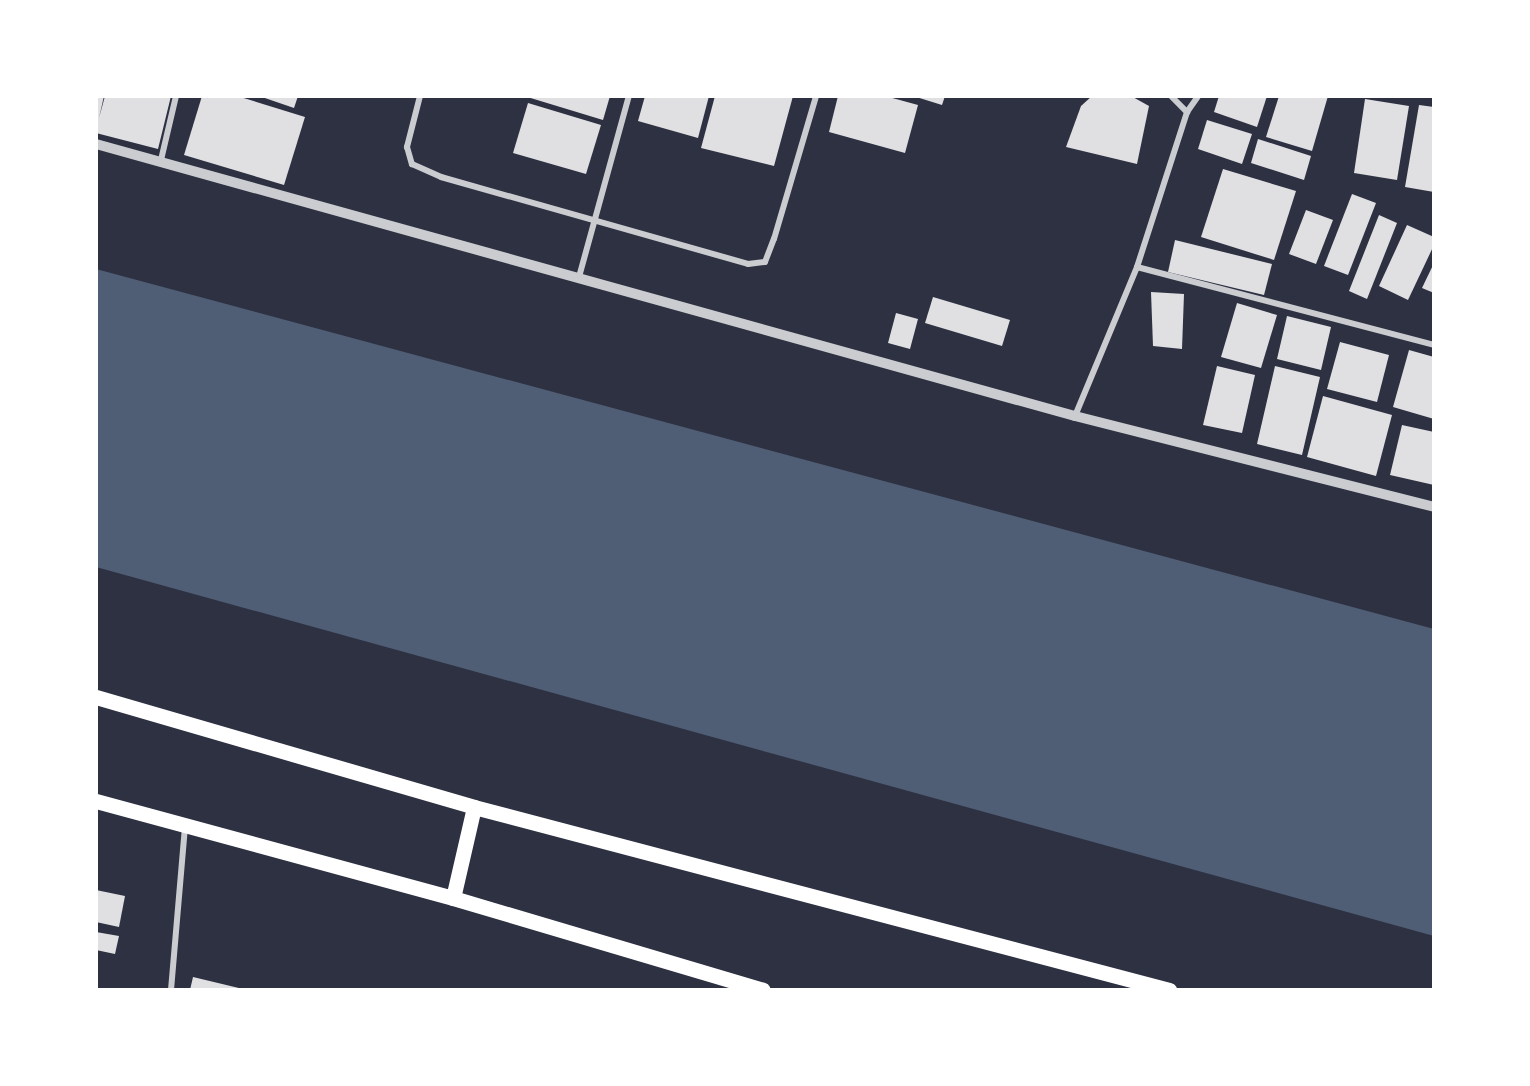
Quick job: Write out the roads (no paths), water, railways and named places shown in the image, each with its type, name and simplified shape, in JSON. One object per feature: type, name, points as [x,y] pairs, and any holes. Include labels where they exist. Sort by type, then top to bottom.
[{"type":"main road","points":[[96,697],[474,807],[1169,990]]},
{"type":"main road","points":[[96,801],[453,898],[764,990]]},
{"type":"main road","points":[[453,898],[474,807]]},
{"type":"street","points":[[160,160],[176,96]]},
{"type":"street","points":[[420,96],[407,147],[412,164],[441,177],[596,219],[748,264],[765,262],[816,96]]},
{"type":"street","points":[[579,277],[628,96]]},
{"type":"street","points":[[1171,96],[1187,112]]},
{"type":"street","points":[[1075,416],[1137,267],[1187,112],[1198,96]]},
{"type":"street","points":[[96,144],[1075,416],[1434,507]]},
{"type":"street","points":[[1137,267],[1434,345]]},
{"type":"street","points":[[171,990],[185,826]]},
{"type":"water","points":[[96,269],[1434,629],[1434,936],[96,567]]}]
